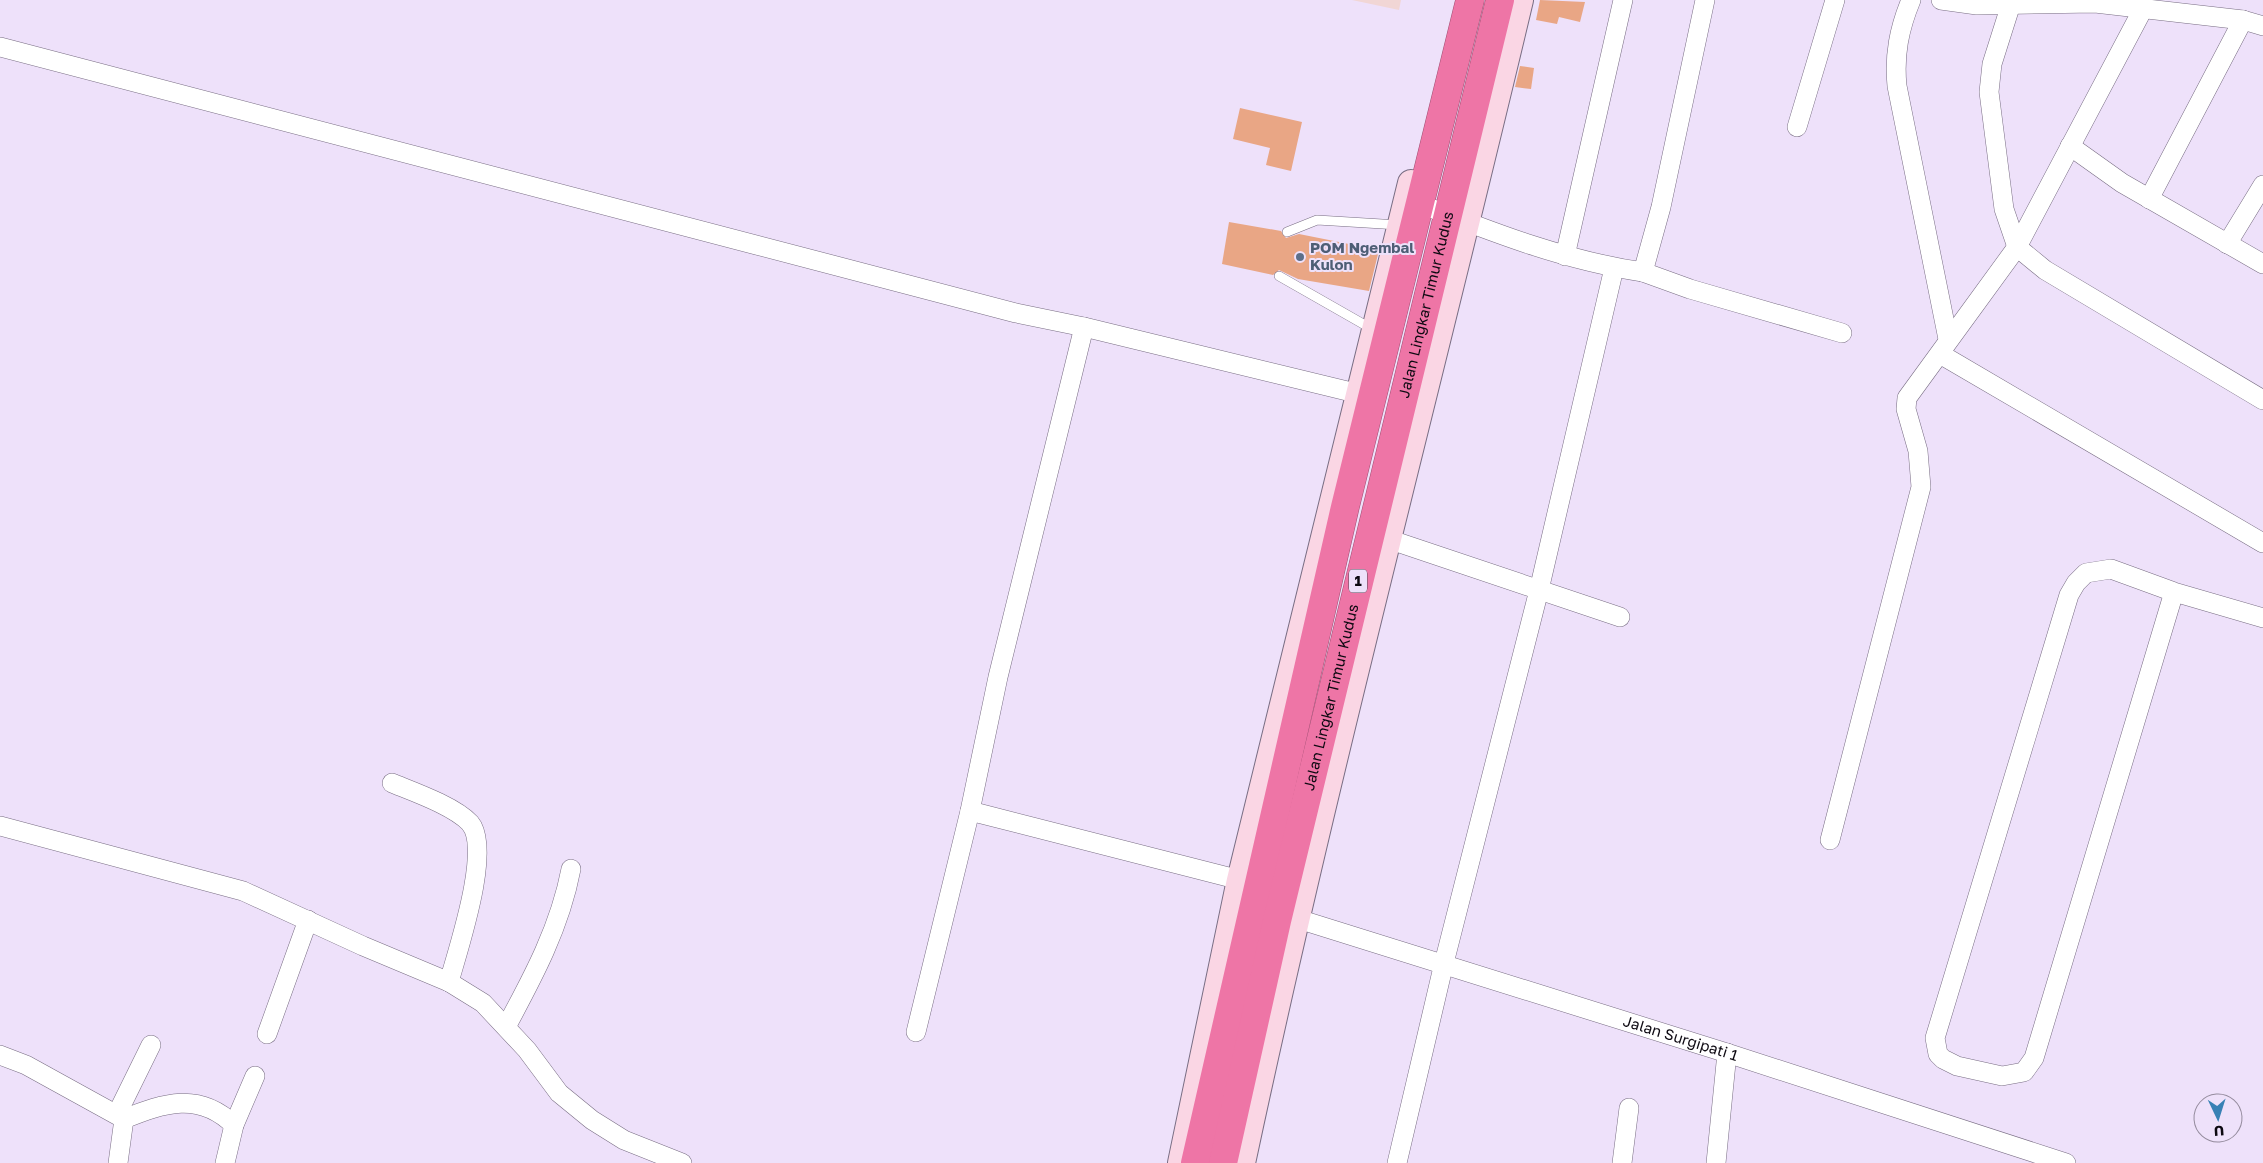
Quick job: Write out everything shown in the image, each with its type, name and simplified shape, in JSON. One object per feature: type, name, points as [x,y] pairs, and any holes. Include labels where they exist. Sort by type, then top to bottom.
[{"type":"highway","name":"Jalan Lingkar Timur Kudus","points":[[1431,223],[1470,0]]},
{"type":"highway","name":"Jalan Lingkar Timur Kudus","points":[[1223,1163],[1403,338],[1431,223],[1500,0]]},
{"type":"highway","name":"Jalan Lingkar Timur Kudus","points":[[1195,1163],[1365,396],[1403,338]]},
{"type":"street","points":[[1242,1163],[1295,918],[1388,539],[1403,338],[1431,223],[1456,0]]},
{"type":"street","points":[[1431,223],[1520,0]]},
{"type":"street","points":[[1564,256],[1623,0]]},
{"type":"street","points":[[1644,272],[1661,207],[1705,0]]},
{"type":"street","points":[[1797,127],[1835,0]]},
{"type":"street","points":[[1912,0],[1897,42],[1895,65],[1897,86],[1944,346],[2263,543]]},
{"type":"street","points":[[1941,0],[1977,5],[2095,3],[2243,20],[2263,26]]},
{"type":"street","points":[[2011,4],[1992,64],[1989,92],[2004,209],[2017,247],[2045,270],[2263,400]]},
{"type":"street","points":[[1830,840],[1921,487],[1918,451],[1906,409],[1907,398],[1912,388],[1979,302],[2017,247],[2142,9]]},
{"type":"street","points":[[2149,199],[2243,20]]},
{"type":"street","points":[[0,46],[1016,313],[1231,361],[1365,396],[1240,880],[1181,1163]]},
{"type":"street","points":[[2070,146],[2149,199],[2263,264]]},
{"type":"street","points":[[2227,244],[2263,185]]},
{"type":"street","points":[[1431,223],[1507,238],[1564,256],[1614,268],[1644,272],[1690,289],[1842,333]]},
{"type":"street","points":[[1397,1163],[1444,963],[1539,590],[1614,268]]},
{"type":"street","points":[[916,1032],[970,811],[998,677],[1084,327]]},
{"type":"street","points":[[1388,539],[1620,617]]},
{"type":"street","points":[[2174,592],[2034,1058],[2024,1072],[2002,1076],[1957,1066],[1943,1059],[1938,1054],[1935,1038],[2069,595],[2076,583],[2086,573],[2111,569],[2174,592],[2263,618]]},
{"type":"street","points":[[392,783],[462,815],[471,825],[476,836],[478,860],[475,881],[449,982]]},
{"type":"street","points":[[970,811],[1240,880]]},
{"type":"street","points":[[0,826],[242,891],[363,946],[449,982],[483,1003],[526,1050],[559,1093],[592,1120],[624,1140],[682,1163]]},
{"type":"street","points":[[506,1027],[541,962],[566,897],[571,869]]},
{"type":"street","name":"Jalan Surgipati 1","points":[[1295,918],[1444,963],[2066,1163]]},
{"type":"street","points":[[266,1034],[308,920]]},
{"type":"street","points":[[118,1163],[120,1116],[151,1045]]},
{"type":"street","points":[[1716,1163],[1727,1053]]},
{"type":"street","points":[[0,1055],[26,1065],[120,1116],[156,1106],[189,1102],[209,1107],[223,1114],[234,1125]]},
{"type":"street","points":[[224,1163],[234,1125],[256,1076]]},
{"type":"street","points":[[1622,1163],[1629,1108]]},
{"type":"lane","points":[[1287,232],[1317,220],[1431,223]]},
{"type":"lane","points":[[1279,276],[1403,338]]},
{"type":"shaded area","points":[[1352,0],[1401,0],[1399,10]]},
{"type":"building","points":[[1540,0],[1585,2],[1580,22],[1559,17],[1557,24],[1536,20]]},
{"type":"building","points":[[1520,66],[1534,68],[1531,89],[1515,87]]},
{"type":"building","points":[[1240,108],[1302,122],[1291,171],[1266,165],[1270,148],[1233,139]]},
{"type":"building","name":"POM Ngembal Kulon","points":[[1229,222],[1281,231],[1286,238],[1299,234],[1379,250],[1369,291],[1298,279],[1279,270],[1273,275],[1222,264]]},
{"type":"place","name":"POM Ngembal Kulon","points":[[1300,257]]}]
